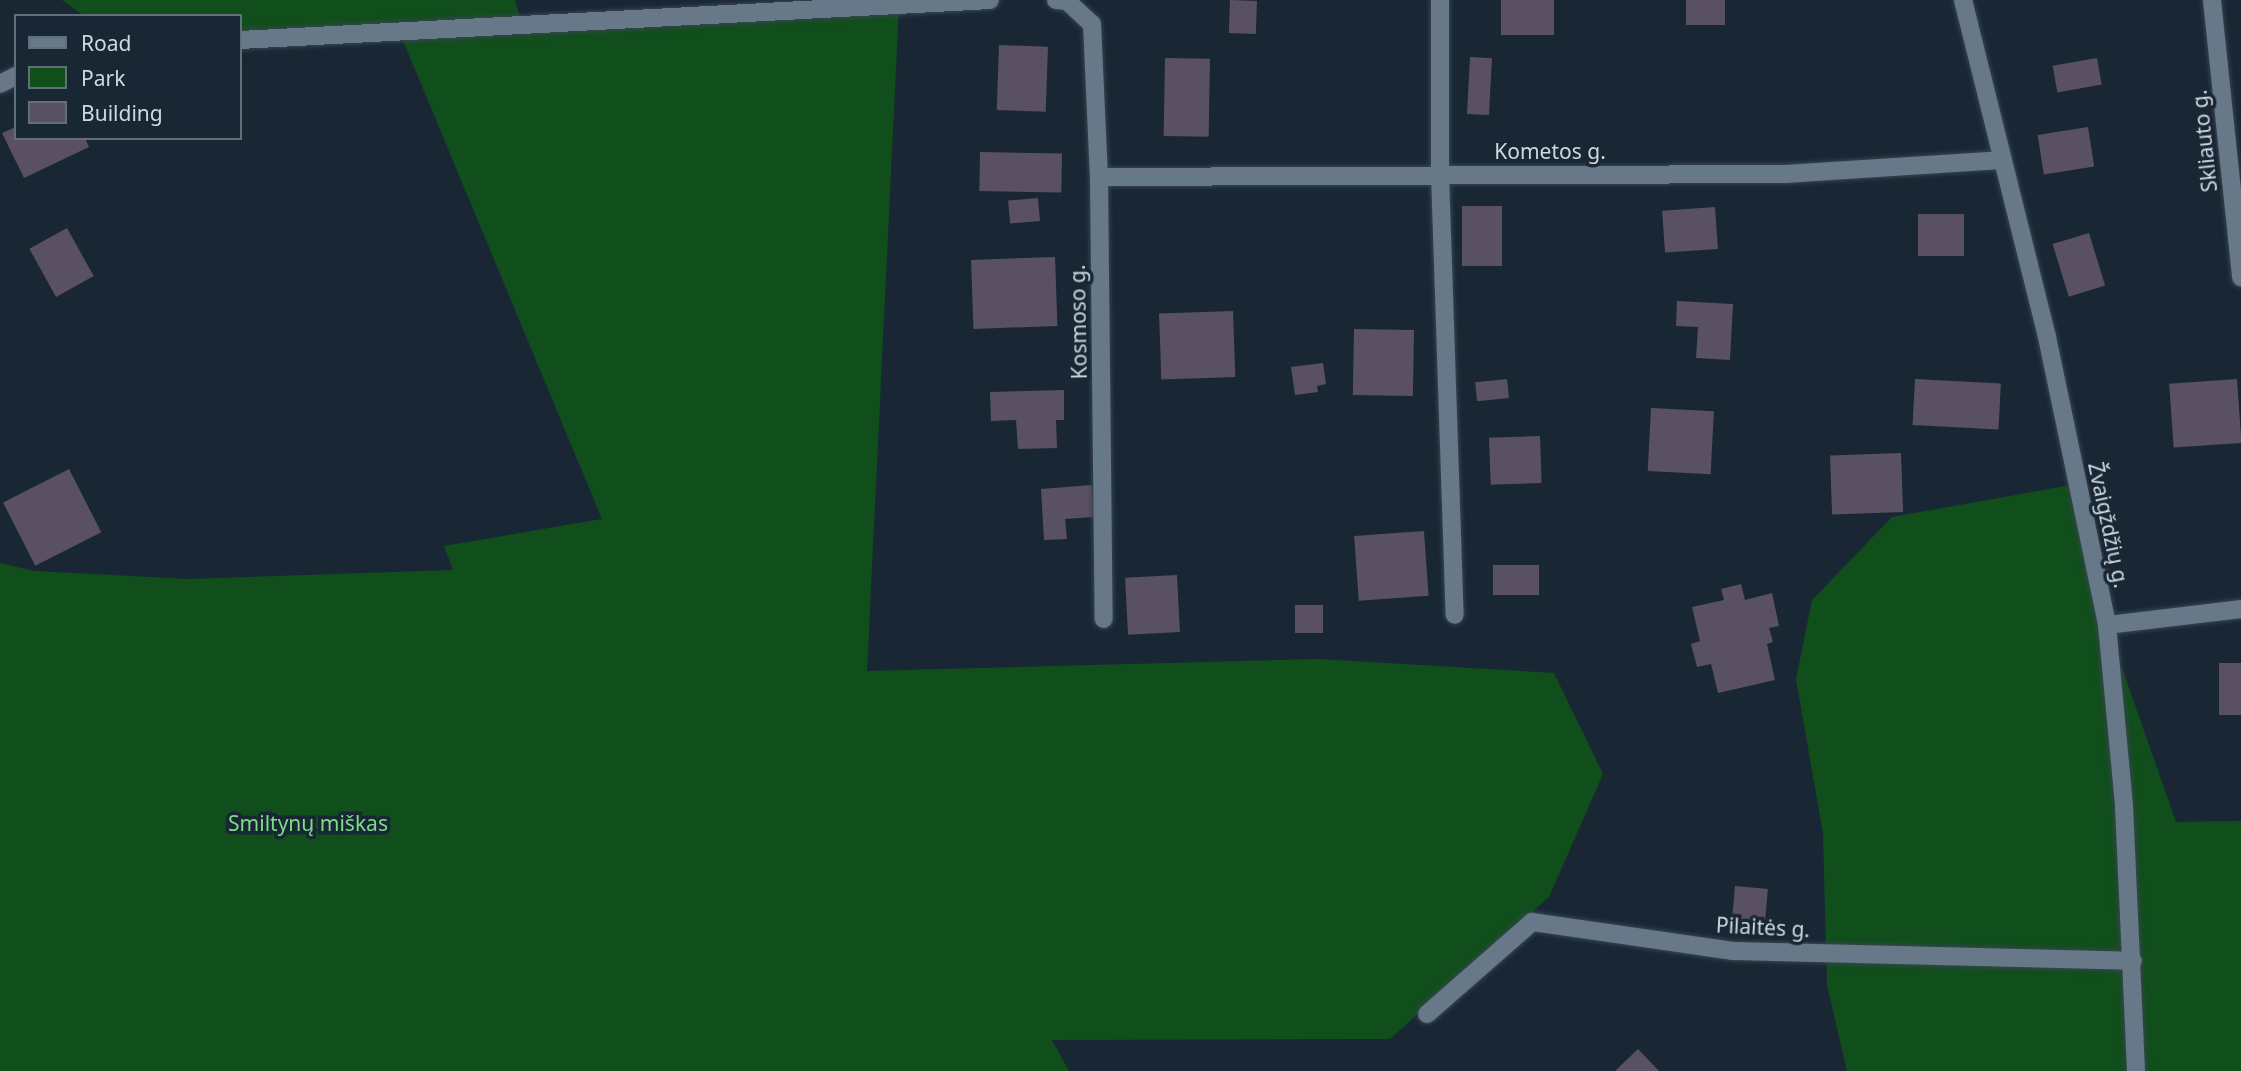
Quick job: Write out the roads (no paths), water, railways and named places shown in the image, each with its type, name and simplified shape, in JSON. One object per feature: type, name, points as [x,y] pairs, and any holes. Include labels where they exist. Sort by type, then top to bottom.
[{"type":"street","points":[[242,40],[990,0]]},
{"type":"street","name":"Kosmoso g.","points":[[1056,0],[1068,1],[1092,24],[1099,177],[1104,619]]},
{"type":"street","points":[[1440,0],[1440,174],[1455,615]]},
{"type":"street","name":"Žvaigždžių g.","points":[[1963,0],[2000,160],[2047,337],[2107,625],[2133,961],[2136,1071]]},
{"type":"street","name":"Skliauto g.","points":[[2212,0],[2241,277]]},
{"type":"street","name":"Kometos g.","points":[[1099,177],[1786,174],[2000,160]]},
{"type":"street","points":[[2107,625],[2241,609]]},
{"type":"street","name":"Pilaitės g.","points":[[1427,1014],[1532,922],[1733,951],[2133,961]]},
{"type":"park label","name":"Smiltynų miškas","points":[[308,823]]}]
